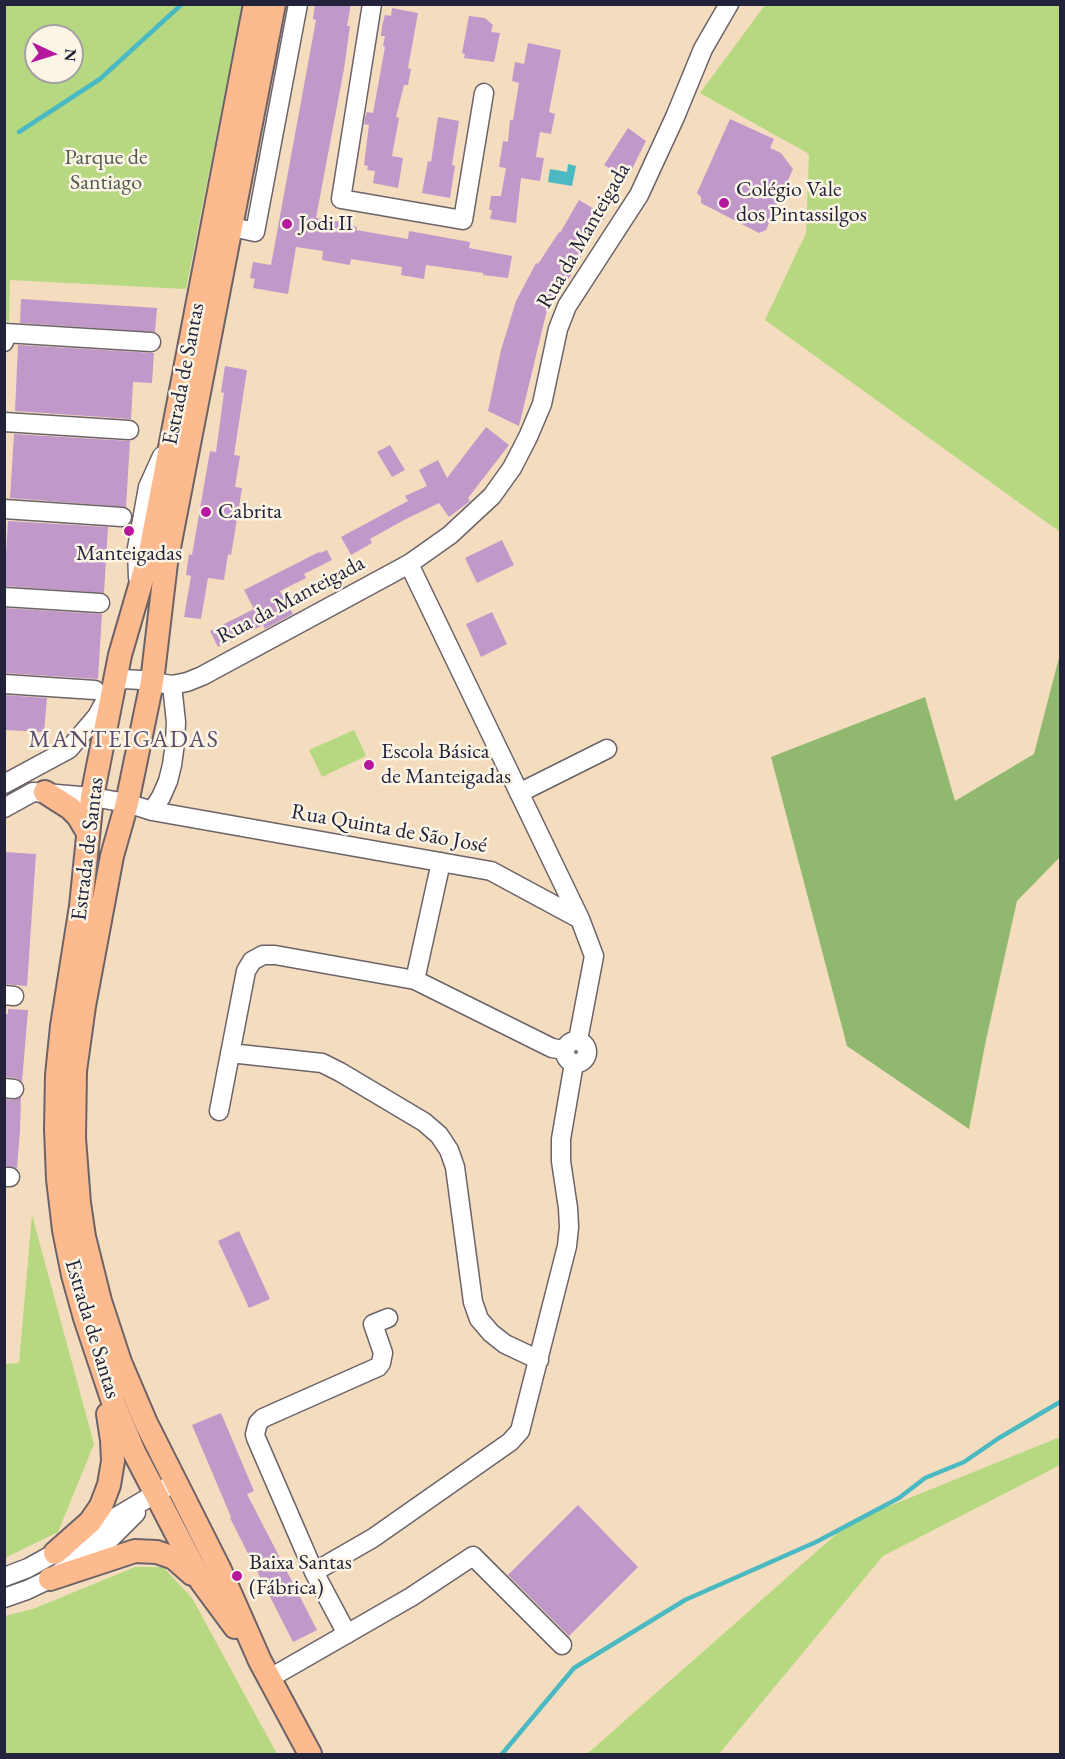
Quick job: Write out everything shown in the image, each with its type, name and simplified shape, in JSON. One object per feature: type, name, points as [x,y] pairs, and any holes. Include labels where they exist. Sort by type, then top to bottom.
[{"type":"main road","name":"Estrada de Santas","points":[[255,4],[150,552],[120,655],[104,687],[79,916],[62,1026],[57,1075],[56,1129],[58,1179],[64,1230],[73,1275],[99,1362],[128,1439],[201,1581],[265,1670]]},
{"type":"main road","name":"Estrada de Santas","points":[[274,4],[166,563],[162,683],[110,867],[82,1017],[75,1071],[74,1138],[84,1237],[91,1268],[109,1332],[132,1393],[219,1568],[265,1670],[310,1755]]},
{"type":"main road","points":[[45,792],[70,808],[78,816],[88,833]]},
{"type":"main road","points":[[55,1553],[90,1522],[101,1506],[109,1485],[113,1461],[112,1440],[99,1362]]},
{"type":"main road","points":[[50,1579],[135,1551],[157,1552],[174,1558],[201,1581]]},
{"type":"street","points":[[232,227],[255,232],[298,4]]},
{"type":"street","points":[[372,4],[341,199],[462,220],[484,93]]},
{"type":"street","name":"Rua da Manteigada","points":[[162,683],[187,682],[202,676],[409,564],[450,535],[492,496],[512,468],[542,404],[558,329],[567,306],[639,195],[703,49],[729,4]]},
{"type":"street","points":[[4,342],[5,333],[151,342]]},
{"type":"street","points":[[4,422],[129,430]]},
{"type":"street","points":[[4,509],[122,517]]},
{"type":"street","points":[[314,1572],[373,1538],[516,1437],[520,1431],[539,1360],[567,1246],[569,1227],[561,1161],[561,1139],[572,1051],[594,956],[580,919],[409,564]]},
{"type":"street","points":[[4,597],[100,603]]},
{"type":"street","points":[[4,684],[104,687],[130,678],[162,683],[176,722],[174,754],[168,781],[152,811]]},
{"type":"street","points":[[4,784],[69,748],[97,716],[104,687]]},
{"type":"street","points":[[519,793],[607,749]]},
{"type":"street","points":[[4,808],[33,792],[45,792]]},
{"type":"street","name":"Rua Quinta de São José","points":[[45,792],[92,796],[152,811],[491,871],[580,919]]},
{"type":"street","points":[[415,980],[441,862]]},
{"type":"street","points":[[219,1111],[246,971],[252,961],[263,955],[415,980],[552,1048],[572,1051]]},
{"type":"street","points":[[230,1053],[322,1063],[424,1122],[439,1135],[449,1150],[455,1167],[472,1302],[479,1319],[505,1344],[539,1360]]},
{"type":"street","points":[[346,1634],[314,1572],[256,1438],[257,1427],[263,1418],[378,1367],[383,1353],[373,1324],[388,1318]]},
{"type":"street","points":[[4,1577],[28,1568],[55,1553],[175,1482]]},
{"type":"street","points":[[4,1598],[50,1579],[110,1539],[155,1495]]},
{"type":"street","points":[[265,1670],[346,1634],[411,1597],[473,1556],[562,1645]]},
{"type":"green space","name":"Parque de Santiago","points":[[4,5],[242,5],[186,289],[10,280],[9,322],[5,321]]},
{"type":"green space","points":[[765,5],[1060,5],[1060,532],[765,320],[806,233],[809,154],[700,93]]},
{"type":"green space","points":[[1060,654],[1060,857],[1017,901],[969,1129],[847,1046],[771,757],[925,697],[955,801],[1034,754]]},
{"type":"green space","points":[[354,730],[366,756],[322,777],[309,750]]},
{"type":"green space","points":[[32,1215],[94,1444],[58,1532],[5,1558],[5,1364],[19,1363]]},
{"type":"green space","points":[[1060,1437],[1060,1465],[883,1556],[719,1754],[587,1754],[850,1522]]},
{"type":"green space","points":[[135,1567],[163,1567],[192,1598],[277,1754],[5,1754],[5,1616],[33,1609]]},
{"type":"water","points":[[568,164],[576,166],[572,186],[548,182],[550,169],[567,172]]},
{"type":"building","points":[[315,4],[351,4],[344,69],[316,218],[348,223],[347,226],[357,227],[356,230],[408,239],[409,231],[470,242],[469,248],[512,256],[508,278],[426,265],[424,279],[401,275],[402,267],[351,259],[350,265],[322,260],[323,251],[296,247],[288,294],[253,288],[255,279],[250,278],[253,262],[271,265],[316,20],[313,19]]},
{"type":"building","points":[[392,8],[418,13],[408,68],[411,69],[408,85],[404,85],[396,117],[399,118],[392,156],[403,158],[398,188],[373,183],[375,171],[367,170],[368,166],[364,165],[369,125],[364,124],[365,118],[367,112],[373,113],[385,47],[383,46],[385,36],[381,36],[382,26],[385,15],[391,16]]},
{"type":"building","points":[[469,16],[485,18],[493,25],[491,32],[500,33],[494,62],[464,58],[465,54],[462,53]]},
{"type":"building","points":[[528,43],[561,50],[549,112],[555,114],[551,134],[540,132],[536,157],[544,158],[540,181],[521,178],[516,223],[490,219],[492,210],[489,210],[491,196],[501,196],[506,168],[499,167],[503,141],[508,142],[510,120],[513,120],[519,83],[512,81],[515,62],[524,64]]},
{"type":"building","points":[[438,117],[459,121],[452,165],[455,166],[450,198],[422,193],[428,161],[431,162]]},
{"type":"building","points":[[730,119],[774,139],[770,148],[781,153],[793,169],[766,230],[759,233],[701,203],[701,197],[697,193]]},
{"type":"building","points":[[628,128],[646,141],[627,179],[604,165]]},
{"type":"building","points":[[579,200],[606,216],[568,280],[547,310],[519,426],[488,411],[501,350],[516,301],[536,263],[538,264],[560,233]]},
{"type":"building","points":[[21,299],[157,308],[155,332],[20,323]]},
{"type":"building","points":[[18,345],[154,353],[152,383],[133,382],[131,419],[15,411]]},
{"type":"building","points":[[225,366],[247,370],[234,455],[240,456],[235,487],[242,488],[239,507],[231,555],[228,554],[224,580],[208,578],[201,619],[184,617],[191,576],[186,575],[189,554],[192,555],[210,451],[216,452],[224,393],[221,392]]},
{"type":"building","points":[[486,427],[509,445],[468,498],[470,501],[449,517],[439,503],[370,539],[372,543],[351,555],[341,537],[408,501],[405,496],[427,486],[419,470],[438,460],[447,478]]},
{"type":"building","points":[[14,434],[130,441],[126,507],[10,498]]},
{"type":"building","points":[[390,445],[405,470],[392,477],[377,452]]},
{"type":"building","points":[[8,521],[108,527],[104,593],[4,586]]},
{"type":"building","points":[[502,540],[514,565],[477,583],[465,558]]},
{"type":"building","points":[[327,550],[332,560],[304,574],[306,578],[280,591],[293,614],[265,629],[263,625],[218,647],[210,631],[254,609],[244,590]]},
{"type":"building","points":[[4,608],[102,614],[98,679],[4,673]]},
{"type":"building","points":[[492,612],[507,644],[481,657],[466,624]]},
{"type":"building","points":[[4,695],[47,698],[44,732],[4,730]]},
{"type":"building","points":[[4,852],[36,854],[27,986],[4,984]]},
{"type":"building","points":[[8,1009],[28,1010],[22,1082],[16,1078],[4,1077],[4,1014],[8,1014]]},
{"type":"building","points":[[21,1097],[17,1168],[4,1166],[4,1099],[13,1100]]},
{"type":"building","points":[[239,1231],[270,1299],[249,1308],[218,1241]]},
{"type":"building","points":[[221,1413],[254,1491],[247,1494],[317,1630],[293,1642],[230,1518],[192,1425]]},
{"type":"building","points":[[578,1505],[638,1567],[569,1636],[508,1575]]},
{"type":"waterway","points":[[19,132],[100,79],[182,4]]},
{"type":"waterway","points":[[502,1754],[574,1668],[685,1600],[816,1542],[899,1498],[925,1478],[964,1462],[999,1438],[1060,1402]]},
{"type":"place","name":"Colégio Vale dos Pintassilgos","points":[[724,203]]},
{"type":"place","name":"Jodi II","points":[[287,224]]},
{"type":"place","name":"Cabrita","points":[[206,512]]},
{"type":"place","name":"Manteigadas","points":[[129,531]]},
{"type":"place","name":"Escola Básica de Manteigadas","points":[[369,765]]},
{"type":"place","name":"Baixa Santas (Fábrica)","points":[[237,1576]]},
{"type":"district","name":"MANTEIGADAS","points":[[124,740]]}]
